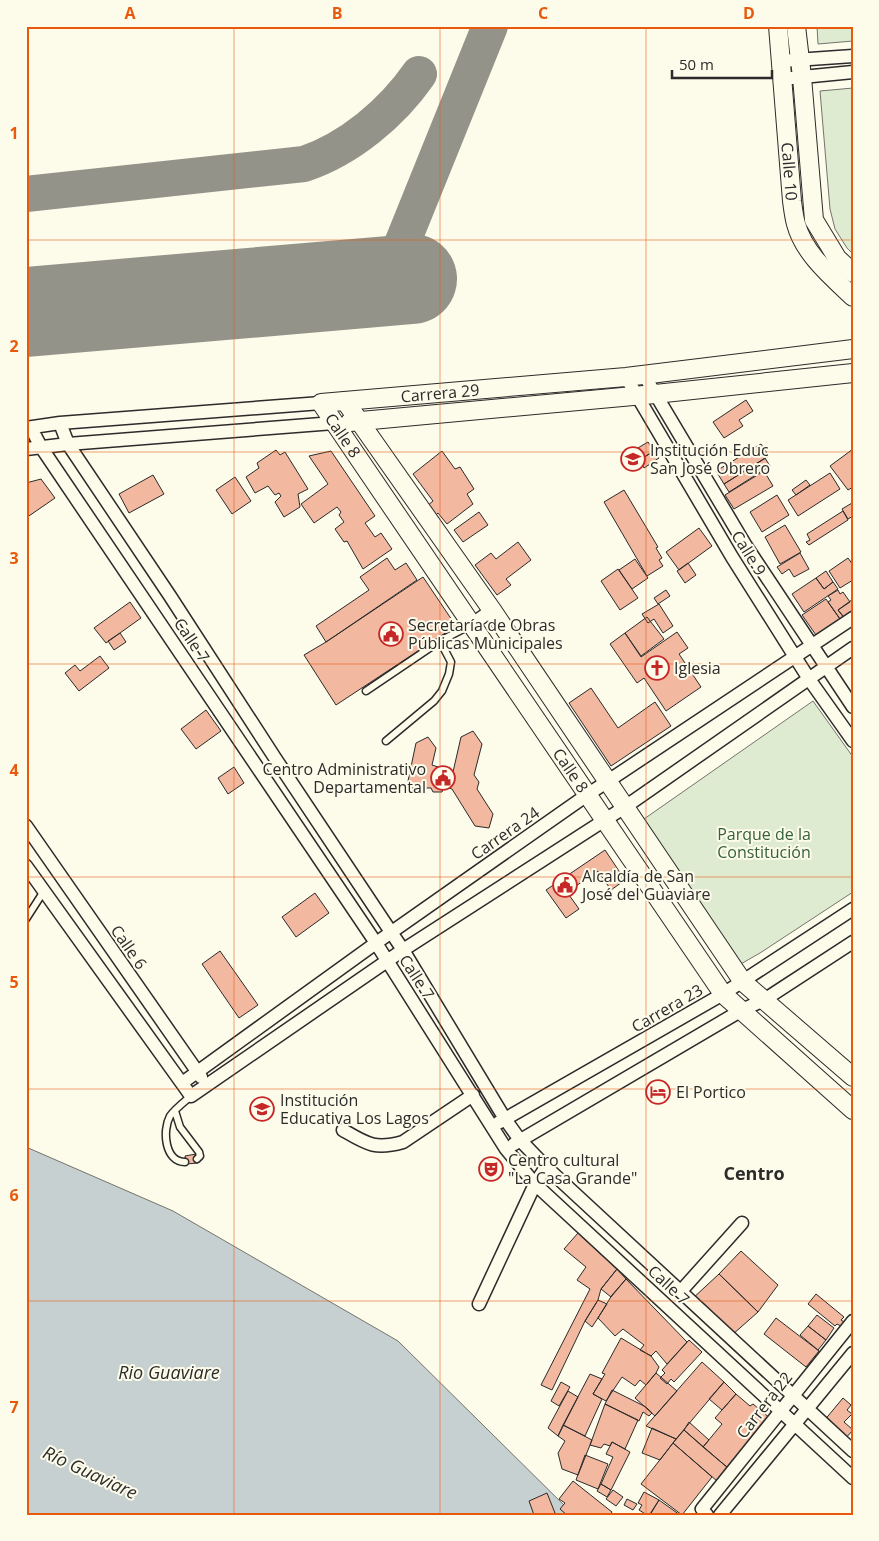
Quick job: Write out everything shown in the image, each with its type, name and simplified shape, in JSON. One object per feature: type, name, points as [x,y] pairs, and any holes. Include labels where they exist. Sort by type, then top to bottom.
[{"type":"main road","name":"Calle 10","points":[[778,26],[792,201],[796,226],[807,247],[824,269],[853,297]]},
{"type":"main road","name":"Calle 10","points":[[796,26],[814,220],[837,258],[853,274]]},
{"type":"main road","points":[[796,226],[814,220]]},
{"type":"main road","name":"Carrera 29","points":[[321,403],[626,377],[853,349]]},
{"type":"main road","name":"Carrera 29","points":[[334,423],[635,394],[654,394],[853,372]]},
{"type":"main road","name":"Calle 8","points":[[345,401],[492,610],[743,982],[853,1078]]},
{"type":"main road","name":"Calle 8","points":[[321,403],[723,994],[853,1110]]},
{"type":"street","points":[[782,79],[801,69],[853,56]]},
{"type":"street","points":[[781,61],[801,69],[853,72]]},
{"type":"street","name":"Calle 9","points":[[644,375],[746,546],[853,707]]},
{"type":"street","name":"Calle 9","points":[[626,377],[732,557],[809,678],[853,741]]},
{"type":"street","name":"Carrera 29","points":[[29,428],[60,423],[321,403]]},
{"type":"street","name":"Calle 7","points":[[60,423],[68,444],[403,950],[505,1119],[520,1140],[546,1167],[853,1451]]},
{"type":"street","name":"Carrera 29","points":[[26,449],[334,423]]},
{"type":"street","name":"Calle 7","points":[[29,428],[376,943],[506,1149],[536,1184],[853,1478]]},
{"type":"street","points":[[732,557],[746,546]]},
{"type":"street","points":[[150,607],[170,596]]},
{"type":"street","points":[[472,625],[492,610]]},
{"type":"street","name":"Carrera 24","points":[[182,1083],[390,933],[587,795],[853,618]]},
{"type":"street","points":[[26,866],[191,1096],[403,950],[625,807],[853,648]]},
{"type":"street","points":[[259,768],[275,758]]},
{"type":"street","name":"Calle 6","points":[[26,826],[196,1072],[207,1085]]},
{"type":"street","name":"Carrera 23","points":[[492,1126],[743,982],[853,909]]},
{"type":"street","points":[[506,1149],[742,1010],[764,1000],[853,942]]},
{"type":"street","points":[[343,1130],[364,1142],[384,1146],[403,1142],[473,1094]]},
{"type":"street","points":[[479,1304],[536,1184],[546,1167]]},
{"type":"street","points":[[681,1291],[742,1223]]},
{"type":"street","points":[[690,1326],[703,1312]]},
{"type":"street","name":"Carrera 22","points":[[704,1512],[793,1394],[853,1321]]},
{"type":"street","points":[[720,1515],[853,1354]]},
{"type":"lane","points":[[366,691],[440,641],[472,625]]},
{"type":"lane","points":[[386,741],[434,701],[442,691],[449,674],[451,662],[440,641]]},
{"type":"lane","points":[[26,919],[44,891]]},
{"type":"lane","points":[[186,1162],[178,1161],[173,1157],[167,1142],[168,1124],[170,1116],[191,1096]]},
{"type":"lane","points":[[175,1111],[180,1127],[199,1152],[200,1156],[197,1159]]},
{"type":"green space","points":[[817,26],[853,26],[853,41],[818,44]]},
{"type":"green space","points":[[853,88],[853,254],[835,229],[830,209],[820,91]]},
{"type":"green space","name":"Parque de la Constitución","points":[[813,701],[853,757],[853,892],[739,965],[644,819]]},
{"type":"water","name":"Rio Guaviare","points":[[26,1147],[173,1211],[398,1341],[574,1515],[26,1515]]},
{"type":"building","points":[[746,400],[753,411],[739,420],[743,426],[724,438],[713,422]]},
{"type":"building","points":[[648,442],[654,451],[637,462],[631,452]]},
{"type":"building","points":[[761,444],[769,456],[724,484],[716,471]]},
{"type":"building","points":[[853,449],[853,487],[848,490],[830,466]]},
{"type":"building","points":[[276,450],[280,455],[285,452],[308,489],[298,494],[300,507],[284,517],[275,502],[281,496],[279,493],[275,495],[268,486],[255,493],[246,477],[259,468],[257,463]]},
{"type":"building","points":[[331,451],[375,516],[365,523],[375,537],[381,533],[392,549],[363,569],[347,541],[344,542],[335,529],[344,522],[339,515],[341,512],[337,507],[314,523],[301,504],[328,484],[309,456]]},
{"type":"building","points":[[442,451],[455,469],[460,467],[474,489],[467,494],[473,504],[447,524],[438,513],[435,516],[427,506],[433,501],[413,474]]},
{"type":"building","points":[[654,451],[659,458],[644,468],[639,460]]},
{"type":"building","points":[[765,458],[770,466],[729,492],[724,484]]},
{"type":"building","points":[[764,471],[773,486],[734,509],[725,495]]},
{"type":"building","points":[[830,473],[840,489],[798,516],[788,500]]},
{"type":"building","points":[[153,475],[164,494],[129,513],[119,494]]},
{"type":"building","points":[[235,477],[251,501],[232,514],[216,490]]},
{"type":"building","points":[[41,479],[55,498],[26,518],[26,483]]},
{"type":"building","points":[[806,480],[810,485],[796,495],[792,490]]},
{"type":"building","points":[[624,490],[658,547],[656,548],[662,558],[659,560],[663,566],[647,576],[604,502]]},
{"type":"building","points":[[777,495],[789,515],[762,532],[750,512]]},
{"type":"building","points":[[852,503],[853,516],[848,519],[842,509]]},
{"type":"building","points":[[843,511],[848,520],[809,545],[806,542],[810,540],[807,534]]},
{"type":"building","points":[[479,512],[488,525],[463,542],[454,530]]},
{"type":"building","points":[[785,525],[801,552],[780,564],[765,537]]},
{"type":"building","points":[[699,528],[712,546],[679,570],[666,552]]},
{"type":"building","points":[[518,542],[531,560],[506,579],[511,585],[497,595],[475,565],[491,553],[496,559]]},
{"type":"building","points":[[800,553],[809,569],[794,577],[789,569],[782,574],[777,567]]},
{"type":"building","points":[[387,558],[395,570],[406,563],[417,580],[326,642],[316,626],[369,590],[360,577]]},
{"type":"building","points":[[848,558],[853,565],[853,580],[840,588],[829,571]]},
{"type":"building","points":[[635,559],[648,578],[632,589],[619,570]]},
{"type":"building","points":[[688,563],[696,575],[685,583],[677,571]]},
{"type":"building","points":[[618,569],[638,598],[620,610],[601,581]]},
{"type":"building","points":[[826,571],[833,582],[824,589],[816,578]]},
{"type":"building","name":"Secretaría de Obras Públicas Municipales","points":[[423,577],[456,626],[336,705],[304,655]]},
{"type":"building","points":[[816,578],[824,589],[833,582],[838,589],[804,612],[792,594]]},
{"type":"building","points":[[666,590],[670,596],[658,604],[654,598]]},
{"type":"building","points":[[838,590],[840,594],[843,592],[850,602],[838,610],[843,616],[840,619],[828,602],[831,600],[828,596]]},
{"type":"building","points":[[826,599],[840,619],[816,635],[802,615]]},
{"type":"building","points":[[853,599],[853,613],[845,619],[838,610]]},
{"type":"building","points":[[130,602],[141,618],[106,643],[94,628]]},
{"type":"building","points":[[659,604],[673,626],[663,633],[654,619],[648,623],[642,614]]},
{"type":"building","points":[[647,617],[664,639],[641,656],[625,633]]},
{"type":"building","name":"Iglesia","points":[[677,632],[688,648],[679,654],[701,687],[666,711],[644,678],[637,683],[610,644],[625,633],[641,657]]},
{"type":"building","points":[[120,633],[126,642],[114,650],[108,641]]},
{"type":"building","points":[[100,656],[109,668],[79,691],[65,673],[75,665],[80,671]]},
{"type":"building","points":[[591,688],[618,728],[655,702],[671,726],[611,766],[569,703]]},
{"type":"building","points":[[206,710],[221,731],[196,749],[181,729]]},
{"type":"building","name":"Centro Administrativo Departamental","points":[[473,731],[482,744],[474,775],[479,782],[477,789],[493,814],[489,828],[475,826],[452,789],[444,786],[442,792],[433,792],[431,788],[425,788],[416,794],[408,781],[416,743],[428,737],[436,748],[432,765],[453,772],[461,737]]},
{"type":"building","points":[[234,767],[244,783],[228,794],[218,778]]},
{"type":"building","name":"Alcaldía de San José del Guaviare","points":[[605,850],[625,880],[611,890],[598,871],[567,892],[579,909],[566,918],[546,890]]},
{"type":"building","points":[[315,893],[329,913],[296,937],[282,917]]},
{"type":"building","points":[[220,951],[258,1005],[239,1018],[202,964]]},
{"type":"building","points":[[196,1154],[198,1163],[186,1164],[185,1156]]},
{"type":"building","points":[[578,1233],[617,1269],[601,1289],[598,1300],[585,1321],[552,1390],[541,1385],[590,1289],[577,1280],[586,1267],[564,1249]]},
{"type":"building","points":[[741,1251],[778,1285],[758,1312],[719,1274]]},
{"type":"building","points":[[617,1269],[626,1279],[611,1297],[601,1289]]},
{"type":"building","points":[[719,1274],[758,1312],[732,1335],[692,1299]]},
{"type":"building","points":[[626,1279],[687,1342],[667,1364],[656,1351],[651,1356],[640,1350],[644,1345],[623,1329],[615,1336],[598,1318],[612,1295]]},
{"type":"building","points":[[816,1294],[844,1317],[841,1320],[844,1322],[841,1326],[837,1324],[835,1326],[808,1304]]},
{"type":"building","points":[[598,1300],[607,1304],[592,1327],[585,1321]]},
{"type":"building","points":[[817,1315],[834,1328],[826,1340],[808,1326]]},
{"type":"building","points":[[776,1318],[819,1351],[806,1367],[764,1334]]},
{"type":"building","points":[[808,1326],[826,1340],[818,1350],[800,1335]]},
{"type":"building","points":[[621,1338],[651,1356],[659,1367],[646,1385],[640,1380],[635,1386],[622,1377],[606,1401],[593,1394],[605,1374],[602,1373]]},
{"type":"building","points":[[689,1340],[702,1352],[674,1382],[671,1379],[667,1384],[660,1378],[665,1373],[662,1370]]},
{"type":"building","points":[[702,1362],[724,1382],[676,1439],[646,1426]]},
{"type":"building","points":[[656,1373],[677,1391],[655,1416],[635,1398]]},
{"type":"building","points":[[590,1374],[602,1379],[593,1394],[602,1399],[585,1436],[563,1425]]},
{"type":"building","points":[[561,1382],[570,1387],[559,1406],[551,1401]]},
{"type":"building","points":[[724,1382],[736,1394],[722,1410],[709,1399]]},
{"type":"building","points":[[612,1390],[646,1407],[652,1413],[649,1416],[643,1412],[639,1421],[605,1404]]},
{"type":"building","points":[[568,1391],[578,1397],[558,1436],[548,1428]]},
{"type":"building","points":[[736,1394],[750,1406],[753,1404],[771,1419],[728,1468],[703,1447],[722,1424],[715,1418]]},
{"type":"building","points":[[843,1398],[851,1405],[847,1410],[852,1414],[844,1422],[853,1430],[844,1440],[823,1422]]},
{"type":"building","points":[[605,1404],[638,1420],[625,1449],[612,1442],[610,1446],[604,1444],[601,1448],[590,1445]]},
{"type":"building","points":[[689,1422],[709,1440],[703,1447],[684,1430]]},
{"type":"building","points":[[563,1425],[592,1440],[578,1475],[562,1469],[558,1453],[565,1441],[558,1436]]},
{"type":"building","points":[[652,1428],[676,1439],[660,1460],[642,1453]]},
{"type":"building","points":[[684,1430],[728,1468],[717,1481],[673,1443]]},
{"type":"building","points":[[612,1442],[630,1452],[611,1490],[601,1484],[613,1457],[606,1454]]},
{"type":"building","points":[[673,1443],[712,1477],[682,1515],[641,1484]]},
{"type":"building","points":[[585,1455],[608,1464],[598,1489],[576,1480]]},
{"type":"building","points":[[573,1481],[612,1512],[610,1515],[567,1515],[560,1509],[565,1503],[559,1499]]},
{"type":"building","points":[[601,1484],[611,1490],[607,1497],[597,1491]]},
{"type":"building","points":[[613,1490],[623,1497],[616,1506],[606,1499]]},
{"type":"building","points":[[644,1492],[659,1500],[650,1515],[639,1510],[642,1505],[638,1503]]},
{"type":"building","points":[[547,1493],[555,1513],[551,1515],[534,1515],[529,1501]]},
{"type":"building","points":[[627,1499],[637,1504],[633,1510],[624,1505]]},
{"type":"building","points":[[659,1500],[680,1515],[650,1514]]},
{"type":"taxiway","points":[[387,281],[490,26]]},
{"type":"taxiway","points":[[26,194],[304,164],[337,149],[368,128],[383,116],[419,74]]},
{"type":"runway","points":[[26,312],[412,279]]},
{"type":"place","name":"Institución Educ San José Obrero","points":[[633,459]]},
{"type":"place","name":"Secretaría de Obras Públicas Municipales","points":[[391,634]]},
{"type":"place","name":"Iglesia","points":[[657,668]]},
{"type":"place","name":"Centro Administrativo Departamental","points":[[443,778]]},
{"type":"place","name":"Alcaldía de San José del Guaviare","points":[[565,885]]},
{"type":"place","name":"El Portico","points":[[658,1092]]},
{"type":"place","name":"Institución Educativa Los Lagos","points":[[262,1109]]},
{"type":"place","name":"Centro cultural \"La Casa Grande\"","points":[[491,1169]]},
{"type":"district","name":"Centro","points":[[754,1174]]},
{"type":"water label","name":"Río Guaviare","points":[[90,1473]]}]
